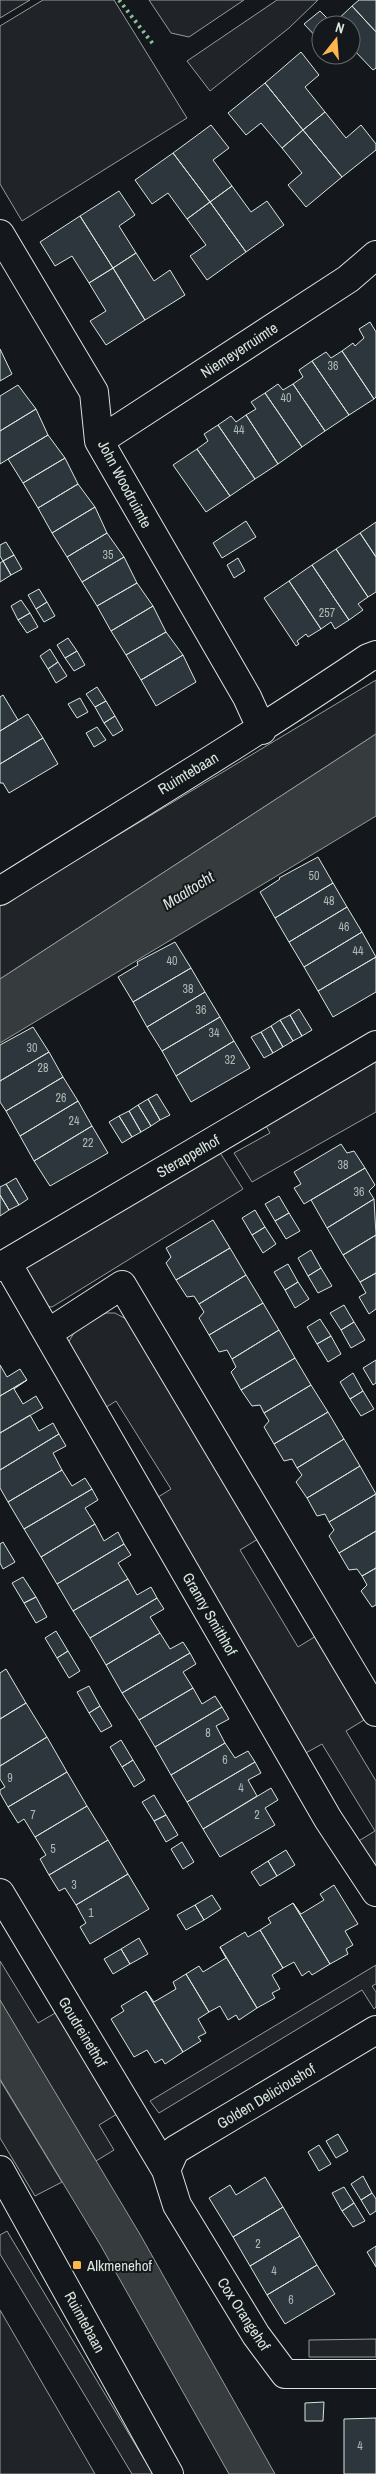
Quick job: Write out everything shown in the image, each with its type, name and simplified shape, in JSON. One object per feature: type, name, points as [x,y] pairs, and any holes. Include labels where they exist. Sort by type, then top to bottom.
[{"type":"street","name":"John Woodruimte","points":[[0,234],[94,392],[99,442],[247,698],[262,730]]},
{"type":"street","name":"Niemeyerruimte","points":[[99,442],[348,279],[376,255]]},
{"type":"street","name":"Ruimtebaan","points":[[0,891],[184,775],[262,730],[368,658],[376,655]]},
{"type":"street","name":"Sterappelhof","points":[[3,1265],[376,1045]]},
{"type":"street","name":"Granny Smithhof","points":[[3,1265],[48,1333],[328,1819],[376,1892]]},
{"type":"street","points":[[48,1333],[122,1285],[376,1712]]},
{"type":"street","name":"Goudreinethof","points":[[0,1893],[166,2170]]},
{"type":"street","name":"Golden Delicioushof","points":[[166,2170],[175,2150],[376,2030]]},
{"type":"street","name":"Ruimtebaan","points":[[0,2170],[169,2474]]},
{"type":"street","name":"Cox Orangehof","points":[[166,2170],[177,2205],[256,2335],[285,2374],[376,2374]]},
{"type":"shaded area","points":[[0,0],[30,0],[0,18]]},
{"type":"shaded area","points":[[43,0],[114,0],[187,118],[22,221],[0,184],[0,26]]},
{"type":"shaded area","points":[[149,0],[244,0],[189,37],[171,33]]},
{"type":"shaded area","points":[[277,0],[318,0],[289,28],[210,91],[187,61]]},
{"type":"shaded area","points":[[376,680],[376,734],[0,979],[0,906]]},
{"type":"shaded area","points":[[376,1057],[376,1112],[252,1182],[234,1153],[270,1133],[265,1124]]},
{"type":"shaded area","points":[[219,1151],[243,1189],[52,1307],[38,1305],[21,1279],[26,1266]]},
{"type":"shaded area","points":[[106,1313],[115,1313],[126,1319],[258,1539],[240,1550],[298,1647],[316,1636],[364,1720],[346,1731],[376,1781],[376,1875],[357,1842],[375,1831],[322,1744],[304,1754],[155,1499],[171,1489],[116,1401],[100,1411],[68,1343],[75,1331]]},
{"type":"shaded area","points":[[0,1961],[38,2023],[57,2012],[117,2114],[99,2125],[114,2150],[96,2161],[0,2002]]},
{"type":"shaded area","points":[[376,1965],[376,1984],[372,1986],[376,1992],[376,2007],[374,2009],[362,1990],[159,2113],[150,2101]]},
{"type":"shaded area","points":[[0,2080],[62,2182],[35,2196],[0,2138]]},
{"type":"shaded area","points":[[7,2231],[153,2474],[132,2474],[0,2254],[0,2235]]},
{"type":"shaded area","points":[[0,2310],[95,2474],[0,2474]]},
{"type":"shaded area","points":[[376,2339],[376,2357],[309,2357],[309,2340]]},
{"type":"water","name":"Maaltocht","points":[[376,734],[376,816],[0,1043],[0,979]]},
{"type":"water","points":[[0,2000],[141,2236],[275,2474],[229,2474],[101,2246],[0,2079]]},
{"type":"building","points":[[359,0],[376,0],[376,32],[361,15],[352,6]]},
{"type":"building","points":[[352,6],[360,15],[342,15]]},
{"type":"building","points":[[320,11],[324,15],[315,15]]},
{"type":"building","points":[[361,16],[376,32],[376,68],[373,70],[361,57]]},
{"type":"building","points":[[311,18],[311,31],[304,24]]},
{"type":"building","points":[[301,52],[319,75],[305,87],[325,112],[303,130],[265,83]]},
{"type":"building","points":[[265,83],[303,130],[282,148],[261,123],[246,135],[228,113]]},
{"type":"building","points":[[325,112],[346,138],[361,125],[376,144],[376,150],[342,177],[303,130]]},
{"type":"building","points":[[211,125],[229,148],[213,160],[232,186],[210,202],[173,153]]},
{"type":"building","points":[[303,130],[342,177],[306,207],[288,185],[302,173],[282,148]]},
{"type":"building","points":[[173,153],[210,202],[187,219],[168,193],[152,204],[135,180]]},
{"type":"building","points":[[232,186],[251,212],[267,201],[284,225],[246,252],[210,202]]},
{"type":"building","points":[[119,191],[135,215],[119,226],[136,253],[113,268],[80,216]]},
{"type":"building","points":[[210,202],[246,252],[207,280],[190,256],[206,245],[187,219]]},
{"type":"building","points":[[80,216],[113,268],[89,283],[72,256],[55,266],[40,242]]},
{"type":"building","points":[[136,253],[154,281],[170,270],[185,295],[145,320],[113,268]]},
{"type":"building","points":[[113,268],[145,320],[106,345],[90,321],[106,311],[89,283]]},
{"type":"building","points":[[370,322],[376,332],[376,397],[374,399],[342,351],[353,343],[355,346],[364,338],[359,329]]},
{"type":"building","points":[[0,349],[12,374],[0,381]]},
{"type":"building","points":[[342,351],[374,399],[349,415],[312,361],[326,352],[331,358]]},
{"type":"building","points":[[312,361],[349,415],[325,431],[293,384],[303,377],[299,370]]},
{"type":"building","points":[[278,384],[283,390],[293,384],[325,431],[302,447],[265,393]]},
{"type":"building","points":[[18,385],[36,409],[0,431],[0,396]]},
{"type":"building","points":[[265,393],[302,447],[278,464],[246,415],[256,409],[251,402]]},
{"type":"building","points":[[36,409],[48,435],[0,464],[0,431]]},
{"type":"building","points":[[246,415],[278,464],[255,479],[218,425],[231,416],[236,422]]},
{"type":"building","points":[[218,425],[255,479],[230,496],[197,449],[208,441],[204,434]]},
{"type":"building","points":[[48,435],[65,458],[23,483],[8,459]]},
{"type":"building","points":[[197,449],[230,496],[206,512],[173,465]]},
{"type":"building","points":[[65,458],[78,484],[38,508],[23,483]]},
{"type":"building","points":[[78,484],[95,507],[52,533],[38,508]]},
{"type":"building","points":[[95,507],[107,533],[67,557],[52,533]]},
{"type":"building","points":[[246,521],[256,537],[222,558],[213,543]]},
{"type":"building","points":[[376,522],[376,557],[360,533]]},
{"type":"building","points":[[107,533],[124,557],[82,582],[67,557]]},
{"type":"building","points":[[360,533],[376,557],[376,592],[368,597],[336,549]]},
{"type":"building","points":[[6,542],[14,555],[3,561],[0,556],[0,545]]},
{"type":"building","points":[[336,549],[368,597],[358,604],[363,610],[349,620],[312,565]]},
{"type":"building","points":[[14,555],[22,569],[11,575],[3,561]]},
{"type":"building","points":[[124,557],[137,583],[97,606],[82,582]]},
{"type":"building","points":[[238,558],[245,571],[234,578],[227,565]]},
{"type":"building","points":[[3,561],[11,575],[0,582],[0,563]]},
{"type":"building","points":[[312,565],[349,620],[335,629],[331,622],[321,629],[289,581]]},
{"type":"building","points":[[289,581],[321,629],[308,637],[306,634],[297,641],[299,644],[296,646],[264,598]]},
{"type":"building","points":[[137,583],[153,606],[111,631],[97,606]]},
{"type":"building","points":[[39,589],[47,602],[36,609],[28,595]]},
{"type":"building","points":[[21,600],[30,613],[18,620],[11,606]]},
{"type":"building","points":[[47,602],[55,616],[44,622],[36,609]]},
{"type":"building","points":[[153,606],[166,632],[126,655],[111,631]]},
{"type":"building","points":[[30,613],[38,627],[27,633],[18,620]]},
{"type":"building","points":[[166,632],[183,655],[141,680],[126,655]]},
{"type":"building","points":[[68,638],[77,651],[65,658],[57,645]]},
{"type":"building","points":[[50,649],[58,662],[48,669],[40,656]]},
{"type":"building","points":[[77,651],[85,665],[74,671],[65,658]]},
{"type":"building","points":[[183,655],[196,682],[156,706],[141,680]]},
{"type":"building","points":[[58,662],[67,676],[56,683],[48,669]]},
{"type":"building","points":[[97,687],[106,701],[95,707],[86,694]]},
{"type":"building","points":[[3,695],[18,720],[0,731],[0,697]]},
{"type":"building","points":[[80,698],[88,712],[77,718],[68,704]]},
{"type":"building","points":[[106,701],[115,716],[104,723],[95,707]]},
{"type":"building","points":[[28,714],[43,738],[0,764],[0,731]]},
{"type":"building","points":[[115,716],[123,730],[113,736],[104,723]]},
{"type":"building","points":[[97,727],[106,740],[94,747],[86,733]]},
{"type":"building","points":[[43,738],[58,764],[9,793],[3,783],[0,783],[0,764]]},
{"type":"building","points":[[318,857],[333,883],[275,918],[260,892],[279,878]]},
{"type":"building","points":[[333,883],[347,907],[289,942],[275,918]]},
{"type":"building","points":[[347,907],[362,932],[304,967],[289,942]]},
{"type":"building","points":[[362,932],[376,957],[318,991],[304,967]]},
{"type":"building","points":[[175,942],[191,968],[133,1002],[118,977],[138,965],[137,962]]},
{"type":"building","points":[[376,957],[376,992],[333,1017],[318,991]]},
{"type":"building","points":[[191,968],[205,992],[147,1027],[133,1002]]},
{"type":"building","points":[[205,992],[220,1017],[162,1051],[147,1027]]},
{"type":"building","points":[[299,1009],[312,1030],[302,1036],[290,1015]]},
{"type":"building","points":[[290,1015],[302,1036],[293,1041],[280,1020]]},
{"type":"building","points":[[220,1017],[234,1041],[176,1076],[162,1051]]},
{"type":"building","points":[[280,1020],[293,1041],[283,1047],[271,1026]]},
{"type":"building","points":[[271,1026],[283,1047],[273,1053],[261,1032]]},
{"type":"building","points":[[33,1027],[49,1052],[0,1081],[0,1045]]},
{"type":"building","points":[[261,1032],[273,1053],[264,1058],[251,1037]]},
{"type":"building","points":[[234,1041],[250,1068],[191,1102],[176,1076]]},
{"type":"building","points":[[49,1052],[63,1077],[6,1111],[0,1102],[0,1081]]},
{"type":"building","points":[[63,1077],[78,1101],[20,1136],[6,1111]]},
{"type":"building","points":[[157,1094],[170,1115],[160,1120],[148,1099]]},
{"type":"building","points":[[148,1099],[160,1120],[151,1126],[138,1105]]},
{"type":"building","points":[[78,1101],[92,1126],[34,1161],[20,1136]]},
{"type":"building","points":[[138,1105],[151,1126],[141,1132],[129,1111]]},
{"type":"building","points":[[129,1111],[141,1132],[132,1137],[119,1116]]},
{"type":"building","points":[[119,1116],[132,1137],[122,1143],[109,1122]]},
{"type":"building","points":[[92,1126],[108,1153],[50,1186],[34,1161]]},
{"type":"building","points":[[341,1144],[347,1153],[354,1151],[365,1168],[304,1204],[294,1188],[301,1184],[294,1172]]},
{"type":"building","points":[[365,1168],[375,1185],[369,1191],[374,1199],[327,1228],[311,1200]]},
{"type":"building","points":[[16,1178],[28,1199],[19,1205],[6,1184]]},
{"type":"building","points":[[6,1184],[19,1205],[9,1210],[0,1195],[0,1187]]},
{"type":"building","points":[[0,1195],[9,1210],[0,1216]]},
{"type":"building","points":[[279,1196],[289,1213],[275,1221],[265,1204]]},
{"type":"building","points":[[374,1199],[376,1235],[343,1255],[327,1228]]},
{"type":"building","points":[[255,1210],[265,1227],[252,1235],[242,1218]]},
{"type":"building","points":[[289,1213],[300,1231],[286,1239],[275,1221]]},
{"type":"building","points":[[213,1220],[230,1248],[176,1280],[166,1263],[171,1257],[166,1248]]},
{"type":"building","points":[[265,1227],[276,1244],[263,1253],[252,1235]]},
{"type":"building","points":[[376,1235],[376,1273],[360,1282],[343,1255]]},
{"type":"building","points":[[230,1248],[246,1275],[199,1304],[194,1296],[187,1297],[176,1280]]},
{"type":"building","points":[[311,1250],[321,1268],[308,1276],[298,1258]]},
{"type":"building","points":[[288,1264],[298,1282],[285,1290],[274,1272]]},
{"type":"building","points":[[321,1268],[332,1286],[318,1293],[308,1276]]},
{"type":"building","points":[[376,1273],[376,1309],[369,1314],[359,1297],[366,1293],[360,1282]]},
{"type":"building","points":[[246,1275],[263,1303],[209,1335],[199,1318],[204,1312],[199,1304]]},
{"type":"building","points":[[298,1282],[309,1299],[295,1308],[285,1290]]},
{"type":"building","points":[[263,1303],[279,1330],[232,1359],[227,1350],[219,1352],[209,1335]]},
{"type":"building","points":[[344,1305],[354,1322],[341,1330],[330,1313]]},
{"type":"building","points":[[320,1319],[331,1336],[317,1344],[307,1327]]},
{"type":"building","points":[[354,1322],[365,1340],[351,1348],[341,1330]]},
{"type":"building","points":[[279,1330],[295,1358],[241,1390],[231,1372],[236,1367],[232,1359]]},
{"type":"building","points":[[331,1336],[341,1354],[328,1362],[317,1344]]},
{"type":"building","points":[[295,1358],[311,1385],[264,1413],[260,1405],[252,1406],[241,1390]]},
{"type":"building","points":[[376,1360],[376,1383],[373,1385],[363,1368]]},
{"type":"building","points":[[0,1365],[7,1377],[20,1369],[27,1380],[0,1396]]},
{"type":"building","points":[[353,1373],[363,1391],[350,1399],[340,1382]]},
{"type":"building","points":[[27,1380],[14,1389],[23,1404],[36,1396],[43,1408],[0,1433],[0,1396]]},
{"type":"building","points":[[311,1385],[328,1412],[274,1444],[264,1427],[269,1421],[264,1413]]},
{"type":"building","points":[[363,1391],[374,1409],[361,1416],[350,1399]]},
{"type":"building","points":[[328,1412],[344,1439],[297,1468],[292,1459],[284,1461],[274,1444]]},
{"type":"building","points":[[30,1415],[39,1431],[53,1423],[59,1434],[0,1470],[0,1433]]},
{"type":"building","points":[[59,1434],[66,1446],[53,1453],[62,1470],[8,1502],[0,1488],[0,1470]]},
{"type":"building","points":[[344,1439],[360,1466],[307,1498],[296,1482],[302,1475],[297,1468]]},
{"type":"building","points":[[360,1466],[376,1494],[329,1522],[325,1514],[317,1516],[307,1498]]},
{"type":"building","points":[[62,1470],[72,1486],[85,1478],[92,1489],[24,1529],[8,1502]]},
{"type":"building","points":[[92,1489],[98,1500],[85,1508],[95,1524],[41,1557],[24,1529]]},
{"type":"building","points":[[376,1494],[376,1531],[339,1553],[329,1536],[334,1530],[329,1522]]},
{"type":"building","points":[[95,1524],[104,1541],[118,1532],[124,1544],[57,1584],[41,1557]]},
{"type":"building","points":[[376,1531],[376,1568],[362,1576],[357,1569],[349,1570],[339,1553]]},
{"type":"building","points":[[3,1542],[15,1562],[3,1569],[0,1563],[0,1544]]},
{"type":"building","points":[[124,1544],[131,1555],[118,1563],[128,1579],[73,1611],[57,1584]]},
{"type":"building","points":[[376,1568],[376,1605],[372,1607],[361,1591],[367,1585],[362,1576]]},
{"type":"building","points":[[23,1577],[36,1597],[24,1603],[12,1583]]},
{"type":"building","points":[[128,1579],[137,1595],[151,1587],[157,1598],[90,1638],[73,1611]]},
{"type":"building","points":[[36,1597],[47,1617],[36,1623],[24,1603]]},
{"type":"building","points":[[157,1598],[164,1609],[150,1617],[160,1633],[106,1665],[90,1638]]},
{"type":"building","points":[[56,1631],[68,1651],[57,1658],[45,1638]]},
{"type":"building","points":[[160,1633],[170,1649],[183,1642],[190,1653],[122,1693],[106,1665]]},
{"type":"building","points":[[68,1651],[80,1671],[69,1678],[57,1658]]},
{"type":"building","points":[[190,1653],[196,1664],[183,1672],[193,1688],[139,1720],[122,1693]]},
{"type":"building","points":[[6,1669],[26,1703],[0,1719],[0,1673]]},
{"type":"building","points":[[89,1686],[100,1706],[89,1713],[77,1692]]},
{"type":"building","points":[[193,1688],[202,1704],[215,1696],[222,1707],[155,1747],[139,1720]]},
{"type":"building","points":[[26,1703],[47,1737],[0,1766],[0,1719]]},
{"type":"building","points":[[100,1706],[112,1726],[101,1732],[89,1713]]},
{"type":"building","points":[[222,1707],[229,1719],[216,1726],[225,1743],[171,1775],[155,1747]]},
{"type":"building","points":[[47,1737],[67,1772],[8,1807],[0,1793],[0,1790],[5,1787],[0,1779],[0,1766]]},
{"type":"building","points":[[121,1740],[133,1760],[122,1767],[110,1747]]},
{"type":"building","points":[[225,1743],[235,1758],[248,1751],[255,1762],[187,1802],[171,1775]]},
{"type":"building","points":[[133,1760],[145,1780],[134,1787],[122,1767]]},
{"type":"building","points":[[255,1762],[261,1773],[248,1780],[257,1796],[203,1829],[187,1802]]},
{"type":"building","points":[[67,1772],[87,1806],[35,1837],[24,1819],[18,1823],[8,1807]]},
{"type":"building","points":[[271,1788],[278,1800],[265,1808],[275,1825],[220,1857],[203,1829]]},
{"type":"building","points":[[154,1795],[166,1815],[154,1821],[142,1802]]},
{"type":"building","points":[[87,1806],[108,1840],[49,1875],[40,1859],[46,1855],[35,1837]]},
{"type":"building","points":[[166,1815],[178,1835],[166,1842],[154,1821]]},
{"type":"building","points":[[108,1840],[128,1874],[76,1905],[65,1888],[59,1891],[49,1875]]},
{"type":"building","points":[[182,1842],[194,1862],[183,1869],[171,1849]]},
{"type":"building","points":[[286,1850],[295,1865],[277,1876],[268,1861]]},
{"type":"building","points":[[268,1861],[277,1876],[260,1886],[251,1872]]},
{"type":"building","points":[[128,1874],[149,1909],[90,1944],[80,1927],[86,1923],[76,1905]]},
{"type":"building","points":[[334,1885],[358,1924],[345,1931],[353,1945],[346,1949],[348,1954],[330,1964],[293,1903],[301,1914],[324,1900],[320,1894]]},
{"type":"building","points":[[212,1895],[221,1909],[204,1920],[195,1905]]},
{"type":"building","points":[[293,1903],[330,1964],[312,1975],[309,1971],[302,1976],[294,1962],[283,1968],[260,1930],[271,1923],[268,1918]]},
{"type":"building","points":[[195,1905],[204,1920],[186,1930],[177,1915]]},
{"type":"building","points":[[260,1930],[283,1968],[272,1975],[280,1989],[272,1993],[275,1998],[257,2008],[220,1947],[245,1932],[248,1937]]},
{"type":"building","points":[[139,1938],[148,1954],[130,1964],[121,1949]]},
{"type":"building","points":[[220,1947],[257,2008],[239,2020],[236,2015],[228,2020],[220,2006],[209,2012],[186,1974],[199,1966],[203,1972],[226,1958]]},
{"type":"building","points":[[121,1949],[130,1964],[113,1974],[104,1959]]},
{"type":"building","points":[[186,1974],[209,2012],[198,2019],[206,2033],[198,2037],[201,2041],[183,2052],[146,1991],[154,2002],[176,1989],[173,1982]]},
{"type":"building","points":[[146,1991],[183,2052],[165,2064],[162,2059],[155,2063],[147,2050],[134,2057],[111,2019],[124,2011],[121,2006]]},
{"type":"building","points":[[338,2134],[348,2151],[336,2158],[326,2141]]},
{"type":"building","points":[[319,2145],[331,2164],[319,2171],[308,2152]]},
{"type":"building","points":[[363,2176],[372,2193],[361,2200],[351,2184]]},
{"type":"building","points":[[265,2177],[283,2207],[233,2237],[209,2198],[230,2185],[236,2195]]},
{"type":"building","points":[[344,2187],[354,2203],[342,2211],[332,2193]]},
{"type":"building","points":[[372,2193],[376,2199],[376,2211],[370,2215],[361,2200]]},
{"type":"building","points":[[354,2203],[365,2221],[353,2227],[342,2211]]},
{"type":"building","points":[[283,2207],[300,2236],[250,2266],[233,2237]]},
{"type":"building","points":[[300,2236],[317,2265],[267,2295],[250,2266]]},
{"type":"building","points":[[376,2246],[376,2267],[367,2252]]},
{"type":"building","points":[[317,2265],[335,2294],[285,2324],[267,2295]]},
{"type":"building","points":[[324,2402],[323,2421],[305,2421],[305,2403]]},
{"type":"building","points":[[376,2418],[376,2474],[344,2474],[344,2419]]},
{"type":"hedge","points":[[119,0],[153,44]]},
{"type":"place","name":"Alkmenehof","points":[[77,2265]]}]
